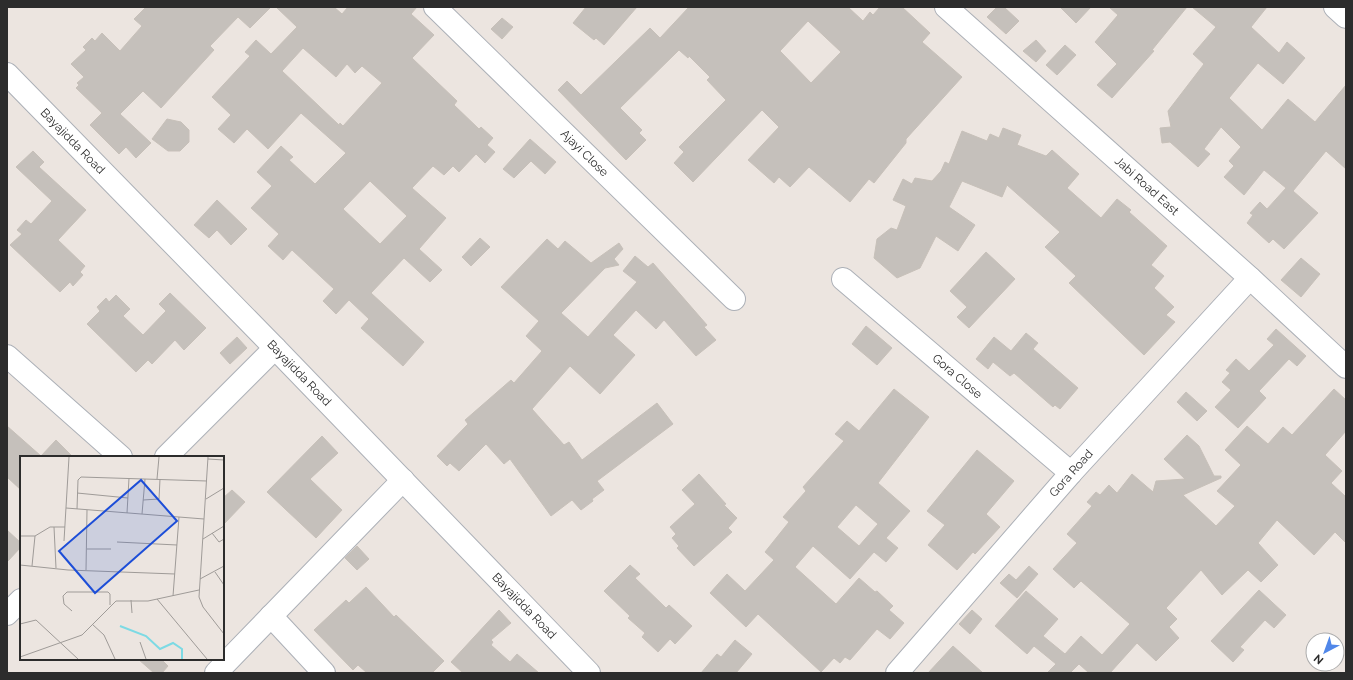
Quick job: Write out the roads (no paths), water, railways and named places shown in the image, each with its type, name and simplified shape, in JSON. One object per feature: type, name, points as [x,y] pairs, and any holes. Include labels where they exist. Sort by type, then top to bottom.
[{"type":"street","name":"Ajayi Close","points":[[435,7],[734,299]]},
{"type":"street","name":"Jabi Road East","points":[[946,7],[1250,278],[1346,367]]},
{"type":"street","points":[[1335,7],[1346,17]]},
{"type":"street","name":"Bayajidda Road","points":[[7,74],[275,348],[589,673]]},
{"type":"street","name":"Gora Road","points":[[897,673],[1071,473],[1250,278]]},
{"type":"street","name":"Gora Close","points":[[843,279],[1071,473]]},
{"type":"street","points":[[167,456],[275,348]]},
{"type":"street","points":[[7,356],[119,456]]},
{"type":"street","points":[[216,673],[403,480]]},
{"type":"street","points":[[7,614],[20,601]]},
{"type":"street","points":[[271,616],[324,673]]}]
